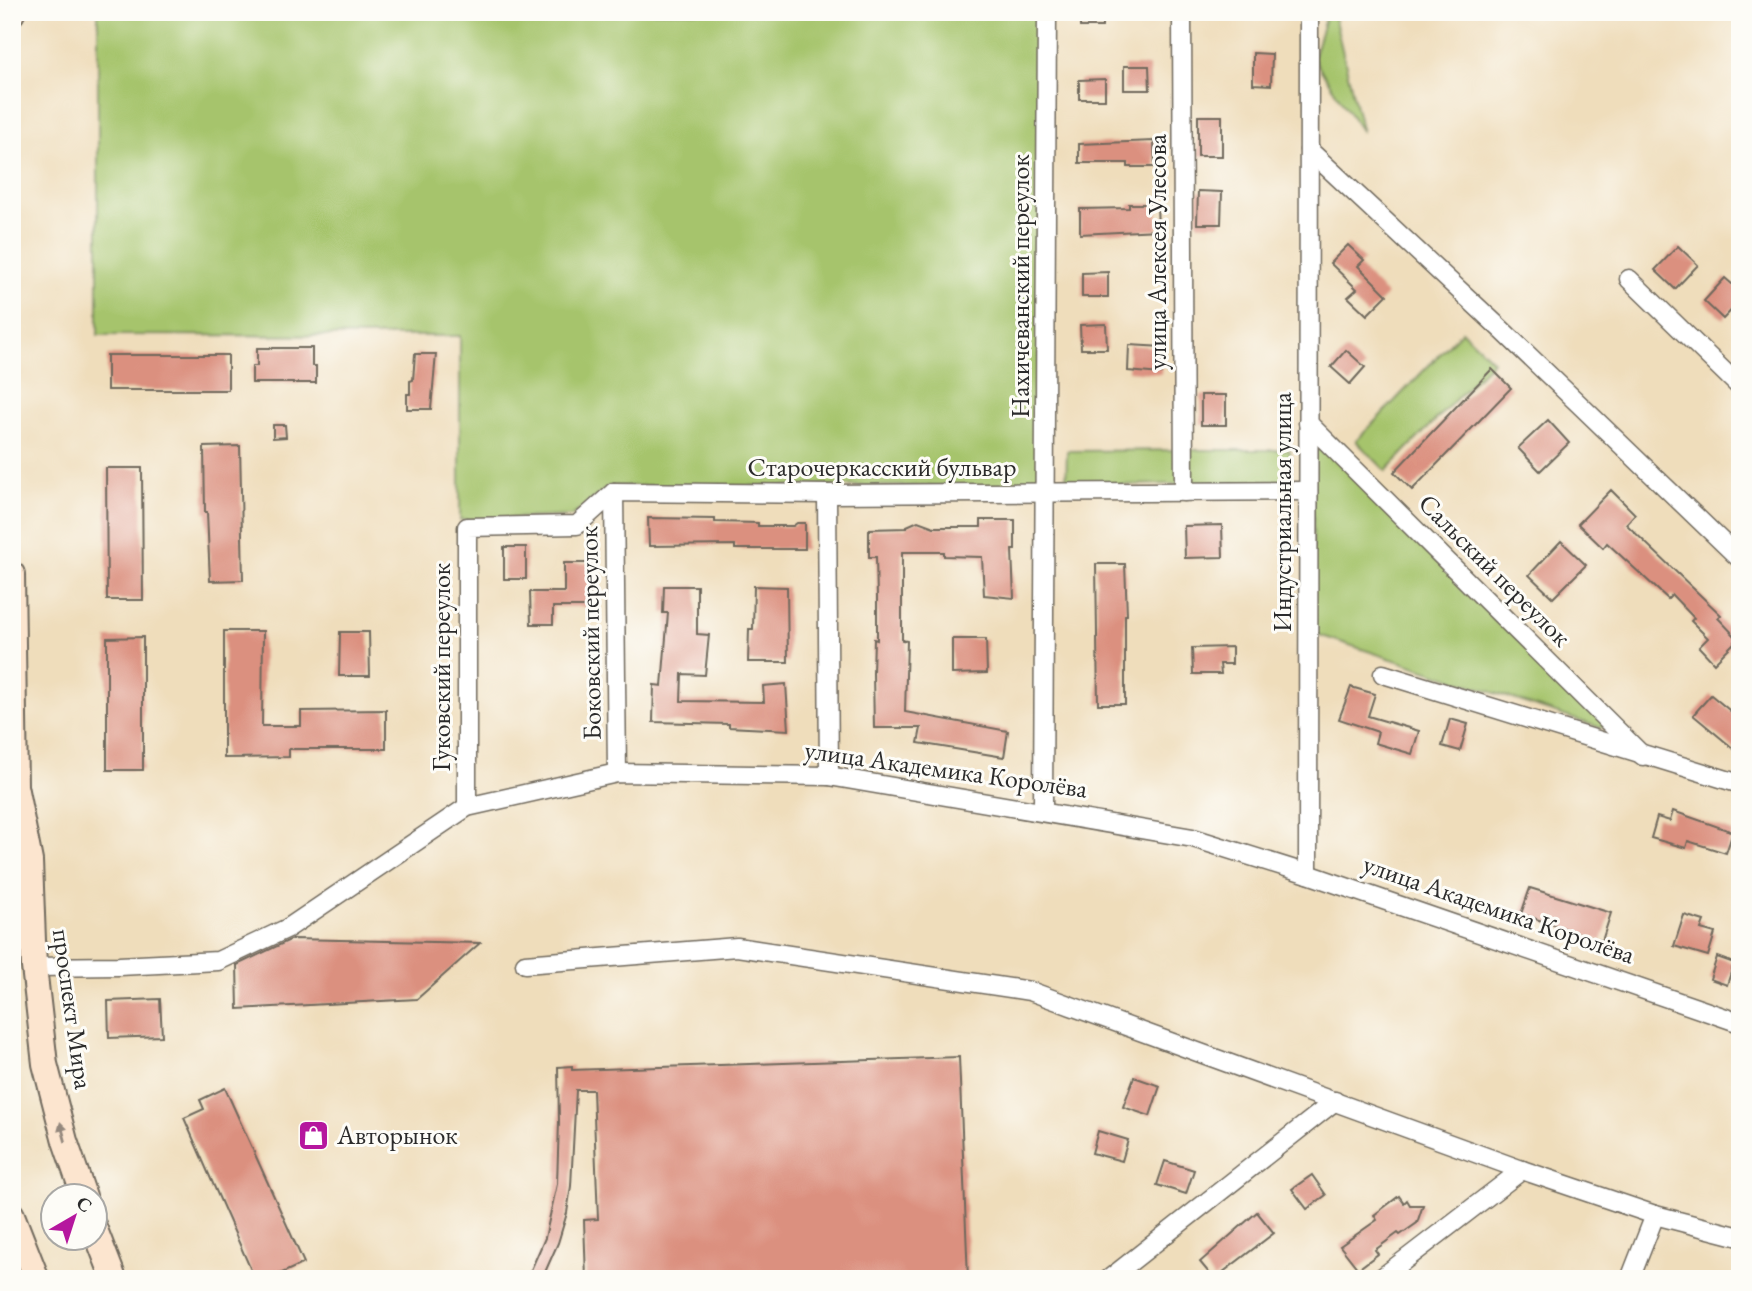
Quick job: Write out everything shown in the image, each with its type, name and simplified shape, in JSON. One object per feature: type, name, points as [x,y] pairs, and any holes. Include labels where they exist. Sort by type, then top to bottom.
[{"type":"main road","name":"проспект Мира","points":[[12,574],[15,786],[21,861],[21,917],[34,967],[45,1064],[79,1182]]},
{"type":"main road","points":[[12,1215],[37,1279]]},
{"type":"main road","points":[[104,1252],[114,1279]]},
{"type":"street","name":"Нахичеванский переулок","points":[[1043,811],[1048,12]]},
{"type":"street","name":"улица Алексея Улесова","points":[[1182,12],[1184,492]]},
{"type":"street","name":"Индустриальная улица","points":[[1308,874],[1309,12]]},
{"type":"street","points":[[1309,150],[1503,331],[1740,559]]},
{"type":"street","points":[[1629,279],[1740,387]]},
{"type":"street","name":"Сальский переулок","points":[[1308,423],[1643,756]]},
{"type":"street","name":"Старочеркасский бульвар","points":[[614,492],[827,494],[1308,491]]},
{"type":"street","name":"Гуковский переулок","points":[[467,807],[467,527],[577,525],[614,492]]},
{"type":"street","name":"Боковский переулок","points":[[614,492],[617,774]]},
{"type":"street","points":[[827,494],[829,776]]},
{"type":"street","name":"Сальский переулок","points":[[1383,674],[1740,784]]},
{"type":"street","name":"улица Академика Королёва","points":[[34,967],[218,961],[288,928],[467,807],[617,774],[829,776],[1193,838],[1308,874],[1740,1023]]},
{"type":"street","points":[[525,964],[737,947],[1030,990],[1522,1170],[1655,1215],[1740,1237]]},
{"type":"street","points":[[1109,1279],[1335,1101]]},
{"type":"street","points":[[1380,1279],[1522,1170]]},
{"type":"street","points":[[1629,1279],[1655,1215]]},
{"type":"green space","points":[[98,12],[1041,12],[1040,486],[609,486],[572,516],[460,520],[460,336],[98,335]]},
{"type":"green space","points":[[1327,12],[1333,12],[1362,132],[1313,58]]},
{"type":"green space","points":[[1462,331],[1493,361],[1386,471],[1356,441]]},
{"type":"green space","points":[[1320,442],[1608,725],[1601,728],[1313,633],[1313,443]]},
{"type":"green space","points":[[1290,450],[1291,482],[1066,486],[1067,451]]},
{"type":"building","points":[[1080,12],[1102,12],[1102,27],[1080,27]]},
{"type":"building","points":[[1253,53],[1272,54],[1271,85],[1253,84]]},
{"type":"building","points":[[1124,66],[1149,66],[1150,90],[1124,90]]},
{"type":"building","points":[[1105,79],[1105,99],[1079,99],[1079,80]]},
{"type":"building","points":[[1198,116],[1222,116],[1222,156],[1198,156]]},
{"type":"building","points":[[1154,141],[1155,167],[1128,167],[1128,163],[1079,163],[1079,144]]},
{"type":"building","points":[[1198,191],[1222,192],[1221,224],[1197,224]]},
{"type":"building","points":[[1129,204],[1157,204],[1158,230],[1080,234],[1080,209],[1129,208]]},
{"type":"building","points":[[1348,245],[1364,260],[1358,266],[1387,295],[1367,315],[1348,297],[1357,289],[1330,263]]},
{"type":"building","points":[[1678,246],[1698,265],[1675,289],[1655,270]]},
{"type":"building","points":[[1108,272],[1108,297],[1082,297],[1082,273]]},
{"type":"building","points":[[1725,278],[1740,291],[1740,301],[1723,319],[1704,301]]},
{"type":"building","points":[[1106,324],[1107,349],[1081,349],[1080,325]]},
{"type":"building","points":[[1129,345],[1163,347],[1161,374],[1128,371]]},
{"type":"building","points":[[257,348],[312,348],[316,383],[252,383],[252,366],[257,366]]},
{"type":"building","points":[[1346,350],[1365,367],[1350,384],[1331,367]]},
{"type":"building","points":[[415,354],[436,354],[431,409],[407,409],[407,394],[410,394],[410,381],[413,380]]},
{"type":"building","points":[[107,355],[228,355],[228,390],[107,390]]},
{"type":"building","points":[[1492,369],[1511,388],[1412,490],[1394,472]]},
{"type":"building","points":[[1201,395],[1226,395],[1226,425],[1201,425]]},
{"type":"building","points":[[1548,420],[1569,443],[1540,471],[1518,448]]},
{"type":"building","points":[[273,425],[285,425],[286,437],[273,438]]},
{"type":"building","points":[[240,446],[243,580],[210,581],[204,447]]},
{"type":"building","points":[[106,468],[142,468],[143,600],[107,600]]},
{"type":"building","points":[[1611,490],[1635,514],[1626,524],[1721,615],[1718,618],[1738,639],[1714,663],[1699,647],[1708,638],[1691,621],[1694,618],[1672,595],[1668,599],[1607,543],[1603,548],[1578,524]]},
{"type":"building","points":[[648,518],[715,519],[715,522],[758,523],[758,526],[793,526],[805,523],[805,549],[735,549],[735,545],[649,546]]},
{"type":"building","points":[[981,520],[1015,520],[1015,550],[1012,550],[1014,598],[984,595],[982,557],[944,556],[944,552],[902,552],[902,640],[907,641],[905,712],[1008,731],[1004,757],[918,743],[921,728],[874,728],[876,557],[869,557],[869,529],[907,528],[918,521],[934,527],[981,527]]},
{"type":"building","points":[[1222,525],[1223,557],[1185,558],[1184,526]]},
{"type":"building","points":[[1561,541],[1586,565],[1553,598],[1529,575]]},
{"type":"building","points":[[504,547],[526,547],[526,579],[504,579]]},
{"type":"building","points":[[564,563],[590,563],[590,607],[553,607],[553,624],[531,624],[530,592],[564,592]]},
{"type":"building","points":[[1096,564],[1125,564],[1125,704],[1098,704]]},
{"type":"building","points":[[664,586],[697,586],[697,634],[709,635],[705,675],[682,674],[681,701],[764,702],[763,686],[786,684],[789,730],[729,727],[729,724],[653,722],[654,685],[662,686],[668,613],[663,613]]},
{"type":"building","points":[[754,586],[787,587],[788,662],[748,662],[749,629],[753,629]]},
{"type":"building","points":[[224,631],[263,631],[262,726],[301,726],[301,711],[386,710],[386,749],[289,749],[289,757],[224,758]]},
{"type":"building","points":[[340,632],[369,632],[370,676],[339,676]]},
{"type":"building","points":[[143,637],[143,770],[107,770],[107,638]]},
{"type":"building","points":[[952,639],[986,639],[987,673],[952,674]]},
{"type":"building","points":[[1232,647],[1232,664],[1220,664],[1221,674],[1193,674],[1192,648]]},
{"type":"building","points":[[1351,687],[1375,694],[1368,716],[1419,731],[1412,754],[1375,743],[1378,732],[1339,719]]},
{"type":"building","points":[[1711,695],[1740,719],[1740,754],[1693,715]]},
{"type":"building","points":[[1450,719],[1468,724],[1460,751],[1442,746]]},
{"type":"building","points":[[1673,811],[1733,832],[1726,853],[1688,841],[1686,848],[1651,838],[1657,817],[1670,821]]},
{"type":"building","points":[[1530,888],[1611,913],[1602,941],[1521,914]]},
{"type":"building","points":[[1684,915],[1704,921],[1701,929],[1715,933],[1708,956],[1674,946]]},
{"type":"building","points":[[292,939],[480,943],[417,999],[238,1009],[237,965]]},
{"type":"building","points":[[1717,957],[1734,963],[1727,985],[1710,979]]},
{"type":"building","points":[[160,999],[162,1036],[109,1038],[108,1001]]},
{"type":"building","points":[[959,1057],[968,1279],[586,1279],[584,1220],[598,1219],[593,1090],[576,1090],[567,1213],[558,1243],[542,1279],[527,1279],[545,1238],[557,1184],[558,1067],[572,1066],[572,1070]]},
{"type":"building","points":[[1134,1077],[1160,1086],[1150,1116],[1123,1107]]},
{"type":"building","points":[[225,1088],[304,1263],[269,1279],[255,1279],[184,1118],[204,1109],[200,1100]]},
{"type":"building","points":[[1098,1131],[1128,1140],[1122,1161],[1092,1153]]},
{"type":"building","points":[[1165,1161],[1194,1170],[1186,1194],[1157,1185]]},
{"type":"building","points":[[1312,1175],[1326,1195],[1307,1209],[1292,1189]]},
{"type":"building","points":[[1399,1196],[1404,1203],[1407,1200],[1410,1205],[1423,1205],[1417,1223],[1375,1250],[1378,1254],[1358,1269],[1340,1246],[1377,1220],[1374,1215]]},
{"type":"building","points":[[1257,1212],[1274,1233],[1214,1279],[1200,1262]]},
{"type":"place","name":"Авторынок","points":[[314,1135]]}]
